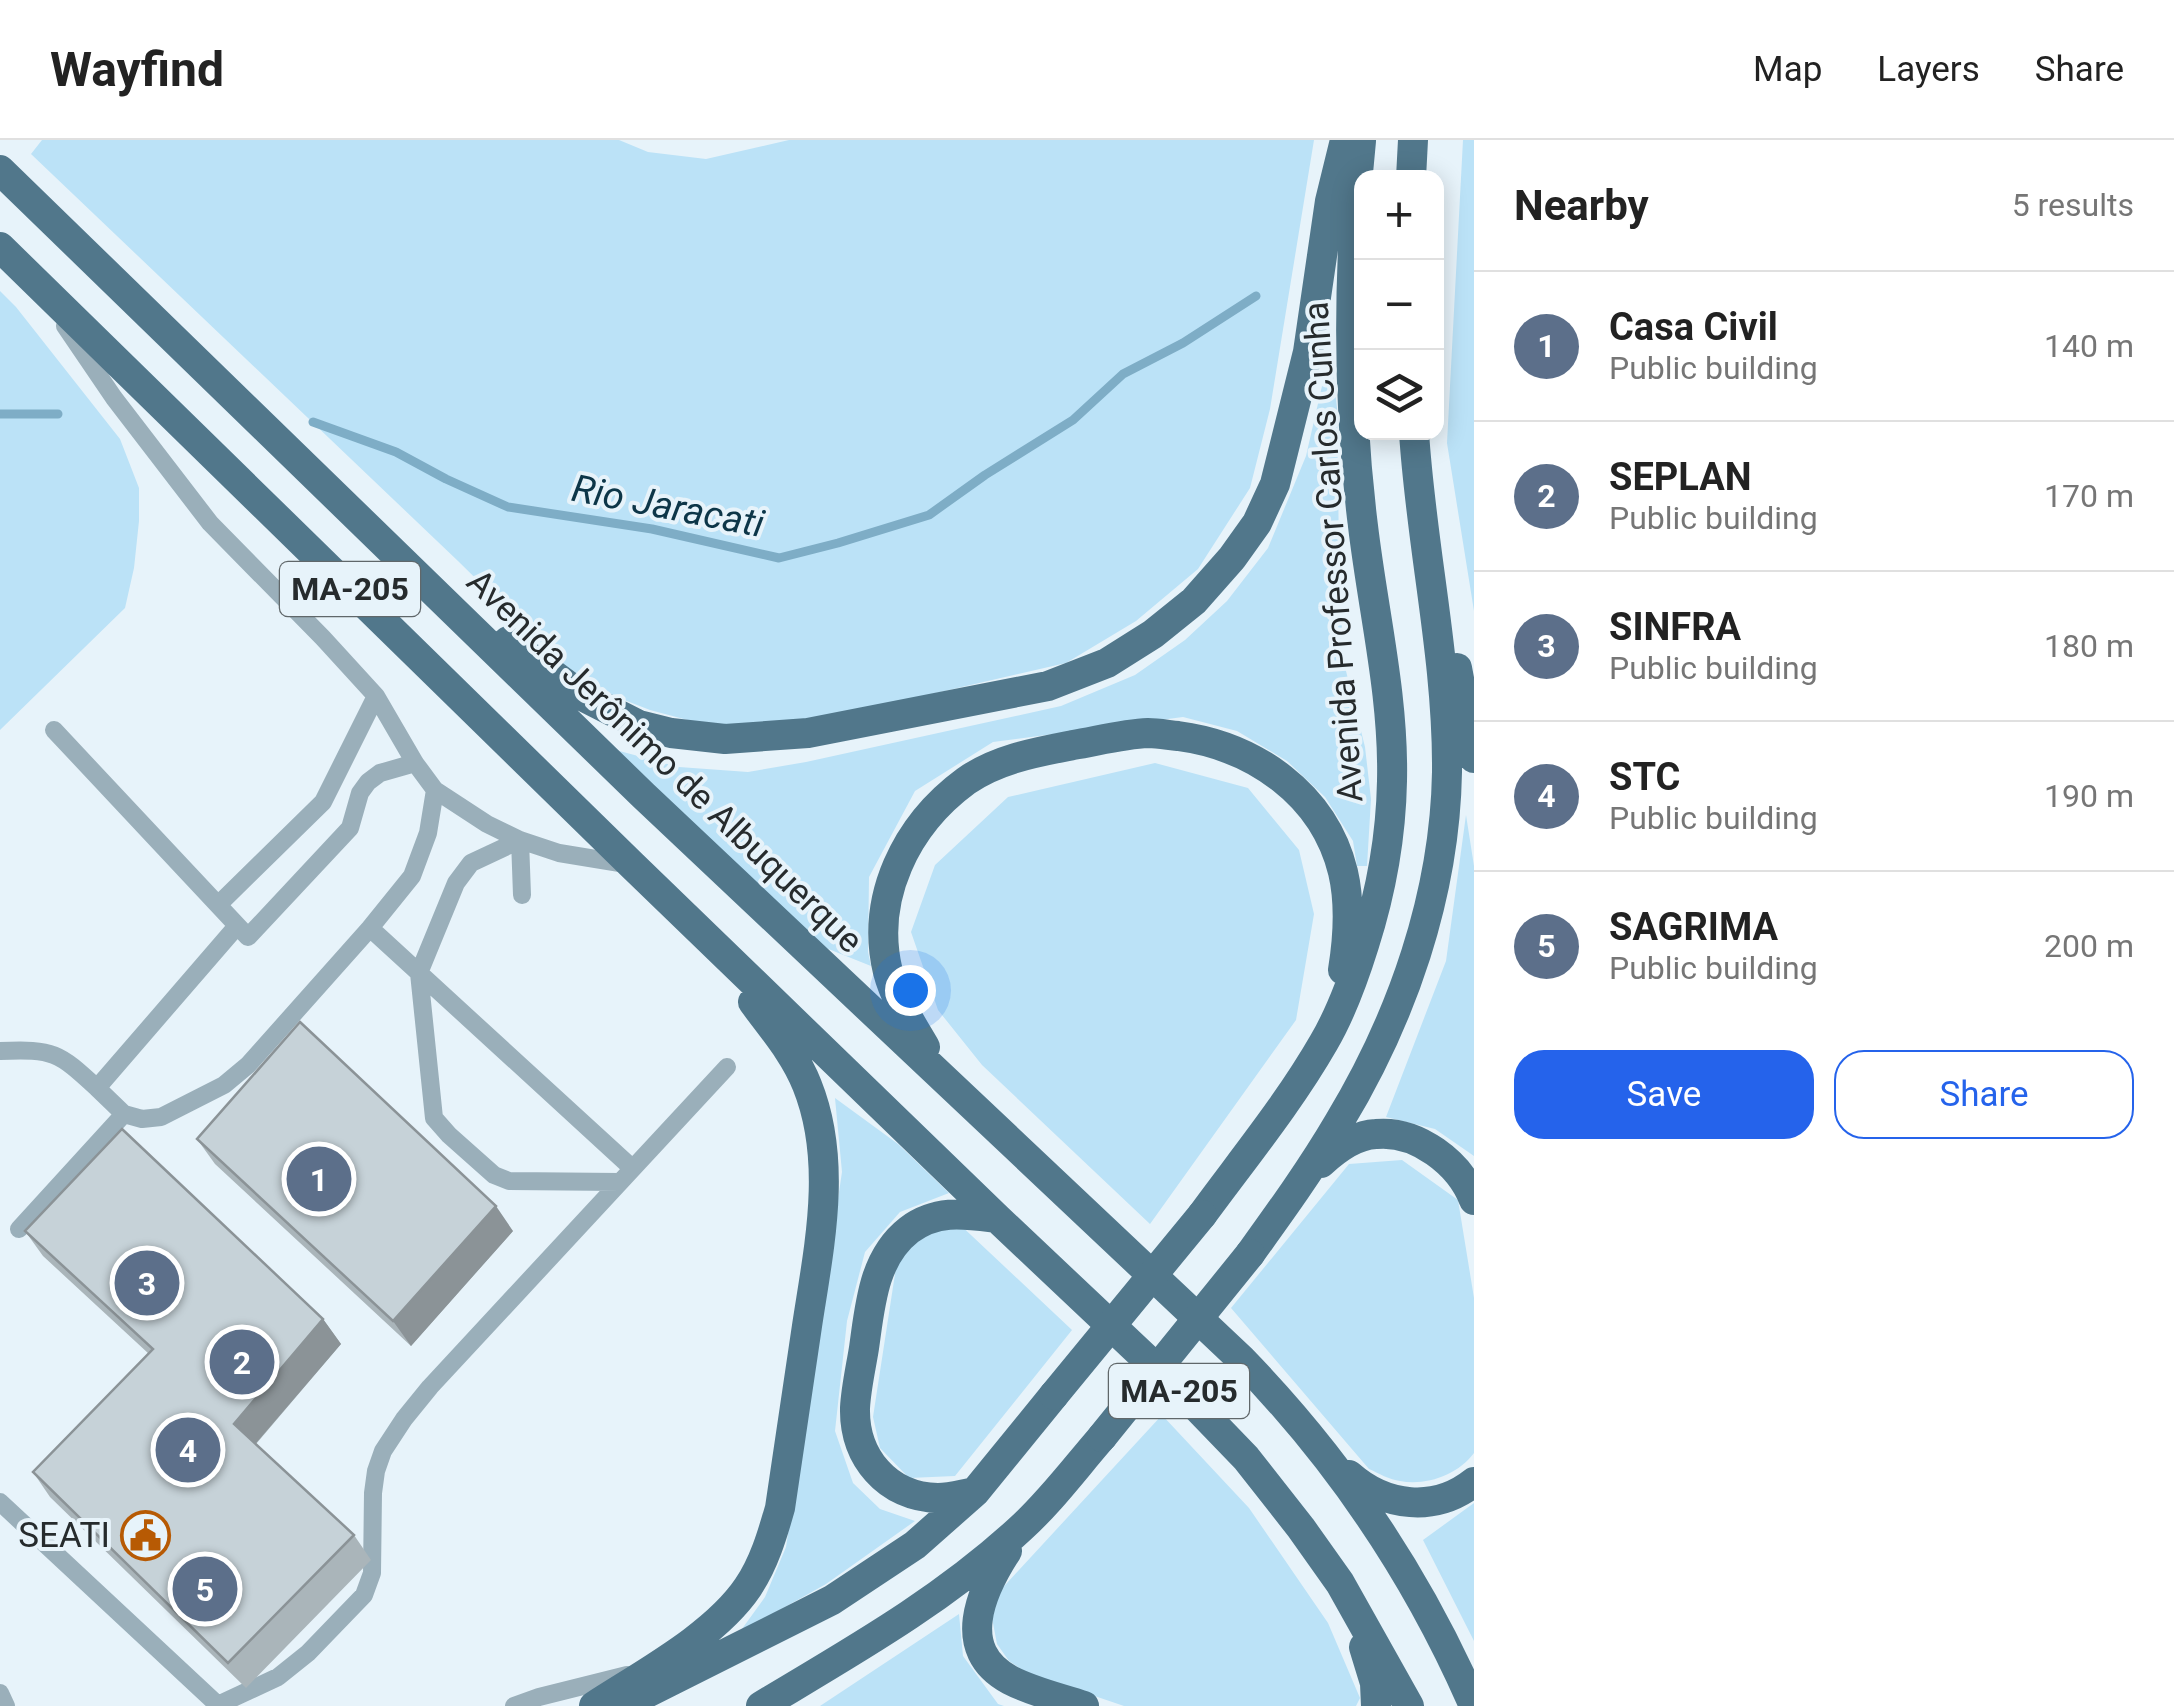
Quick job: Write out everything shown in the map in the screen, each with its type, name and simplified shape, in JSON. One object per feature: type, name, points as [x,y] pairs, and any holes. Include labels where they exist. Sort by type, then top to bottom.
[{"type":"main road","points":[[399,558],[582,696],[639,725],[672,733],[726,739],[808,733],[1048,686],[1106,663],[1153,634],[1194,601],[1257,524],[1274,484],[1308,352],[1330,201],[1345,140]]},
{"type":"main road","name":"Avenida Professor Carlos Cunha","points":[[620,1706],[832,1600],[915,1546],[976,1492],[1202,1215],[1325,1041],[1364,944],[1383,869],[1392,780],[1385,677],[1362,524],[1352,380],[1351,276],[1361,140]]},
{"type":"main road","points":[[1412,170],[1413,140]]},
{"type":"main road","name":"Avenida Jerônimo de Albuquerque","points":[[0,170],[629,781],[1274,1393],[1325,1453],[1376,1525],[1421,1598],[1474,1706]]},
{"type":"main road","name":"MA-205","points":[[0,247],[632,866],[1192,1402],[1246,1458],[1301,1528],[1340,1583],[1410,1706]]},
{"type":"main road","points":[[760,1706],[920,1609],[1024,1526],[1102,1438],[1250,1254],[1304,1178],[1374,1059],[1401,998],[1428,912],[1444,823],[1446,771],[1440,654],[1414,440]]},
{"type":"main road","points":[[1415,440],[1474,758]]},
{"type":"main road","points":[[941,1076],[901,1006],[883,945],[884,912],[903,851],[932,811],[968,780],[1018,756],[1149,733],[1203,740],[1248,755],[1278,775],[1310,805],[1332,841],[1343,871],[1346,953],[1325,1041]]},
{"type":"main road","points":[[594,1706],[720,1619],[748,1588],[769,1547],[780,1508],[824,1214],[824,1164],[807,1085],[790,1052],[700,931]]},
{"type":"main road","points":[[1304,1178],[1352,1140],[1389,1134],[1421,1143],[1439,1154],[1454,1167],[1474,1200]]},
{"type":"main road","points":[[976,1492],[926,1497],[882,1477],[862,1451],[856,1433],[855,1406],[875,1282],[895,1243],[908,1230],[938,1215],[997,1218]]},
{"type":"main road","points":[[1325,1453],[1373,1494],[1391,1499],[1410,1502],[1447,1498],[1474,1482]]},
{"type":"main road","points":[[1024,1526],[984,1590],[977,1635],[986,1656],[1002,1675],[1084,1706]]},
{"type":"main road","points":[[1340,1583],[1372,1669],[1376,1706]]},
{"type":"lane","points":[[34,280],[114,398],[210,523],[376,696],[435,790],[520,840],[559,853],[632,866]]},
{"type":"lane","points":[[218,906],[322,802],[376,696]]},
{"type":"lane","points":[[54,730],[243,931]]},
{"type":"lane","points":[[97,1088],[243,931],[350,828],[360,793],[368,782],[380,773],[415,763]]},
{"type":"lane","points":[[0,1051],[52,1053],[70,1062],[124,1114],[142,1119],[161,1117],[224,1085],[248,1066],[412,876],[428,833],[435,790]]},
{"type":"lane","points":[[520,840],[522,895]]},
{"type":"lane","points":[[520,840],[471,863],[456,883],[419,973],[434,1118],[494,1176],[509,1181],[626,1175]]},
{"type":"lane","points":[[370,928],[626,1175]]},
{"type":"lane","points":[[0,1502],[218,1705],[278,1677],[308,1653],[364,1595],[372,1573],[376,1471],[383,1451],[404,1419],[727,1066]]},
{"type":"lane","points":[[19,1230],[124,1114]]},
{"type":"lane","points":[[514,1706],[647,1670]]},
{"type":"lane","points":[[0,1693],[6,1706]]},
{"type":"shaded area","points":[[42,140],[619,140],[648,152],[706,159],[789,140],[1314,140],[1270,409],[1250,488],[1198,569],[1136,621],[1066,663],[828,718],[710,726],[650,710],[583,684],[31,154]]},
{"type":"shaded area","points":[[1463,140],[1474,140],[1474,611],[1447,443]]},
{"type":"shaded area","points":[[0,291],[120,439],[139,488],[139,521],[125,608],[0,730]]},
{"type":"shaded area","points":[[1330,351],[1337,408],[1343,659],[1365,747],[1371,799],[1367,866],[1357,866],[1353,841],[1325,797],[1287,761],[1237,731],[1183,717],[993,742],[915,791],[869,877],[871,966],[791,934],[612,749],[679,767],[748,772],[1061,706],[1135,675],[1185,640],[1227,601],[1268,548],[1306,456]]},
{"type":"shaded area","points":[[1155,763],[1248,788],[1299,850],[1314,914],[1296,1020],[1150,1224],[982,1065],[938,1010],[911,932],[935,865],[1008,797]]},
{"type":"shaded area","points":[[1466,815],[1474,866],[1474,1156],[1435,1129],[1386,1117],[1446,961]]},
{"type":"shaded area","points":[[835,1098],[898,1144],[949,1193],[900,1212],[865,1252],[847,1321],[835,1431],[853,1483],[880,1509],[915,1521],[826,1584],[739,1633],[765,1597],[786,1547],[842,1172]]},
{"type":"shaded area","points":[[1402,1160],[1458,1200],[1474,1298],[1474,1453],[1450,1473],[1420,1482],[1396,1480],[1369,1469],[1231,1308],[1349,1164]]},
{"type":"shaded area","points":[[955,1220],[1072,1330],[955,1476],[909,1478],[880,1448],[873,1417],[899,1248]]},
{"type":"shaded area","points":[[1162,1415],[1249,1508],[1328,1623],[1360,1698],[1356,1706],[1124,1706],[1027,1673],[1009,1661],[997,1644],[992,1618],[995,1596]]},
{"type":"shaded area","points":[[1474,1503],[1474,1641],[1423,1540]]},
{"type":"shaded area","points":[[959,1614],[963,1656],[998,1704],[1004,1706],[820,1706]]},
{"type":"building","points":[[300,1022],[496,1206],[393,1321],[197,1139]]},
{"type":"building","points":[[122,1129],[323,1319],[234,1424],[354,1535],[228,1663],[33,1472],[153,1349],[25,1231]]},
{"type":"waterway","name":"Rio Jaracati","points":[[313,422],[396,452],[508,507],[652,529],[779,558],[929,515],[1073,420],[1123,374],[1183,343],[1256,296]]},
{"type":"waterway","name":"Rio Jaracati","points":[[0,414],[58,414]]},
{"type":"place","name":"Casa Civil","points":[[319,1179]]},
{"type":"place","name":"SINFRA","points":[[147,1283]]},
{"type":"place","name":"SEPLAN","points":[[242,1362]]},
{"type":"place","name":"STC","points":[[188,1450]]},
{"type":"place","name":"SEATI","points":[[145,1535]]},
{"type":"place","name":"SAGRIMA","points":[[205,1589]]}]
